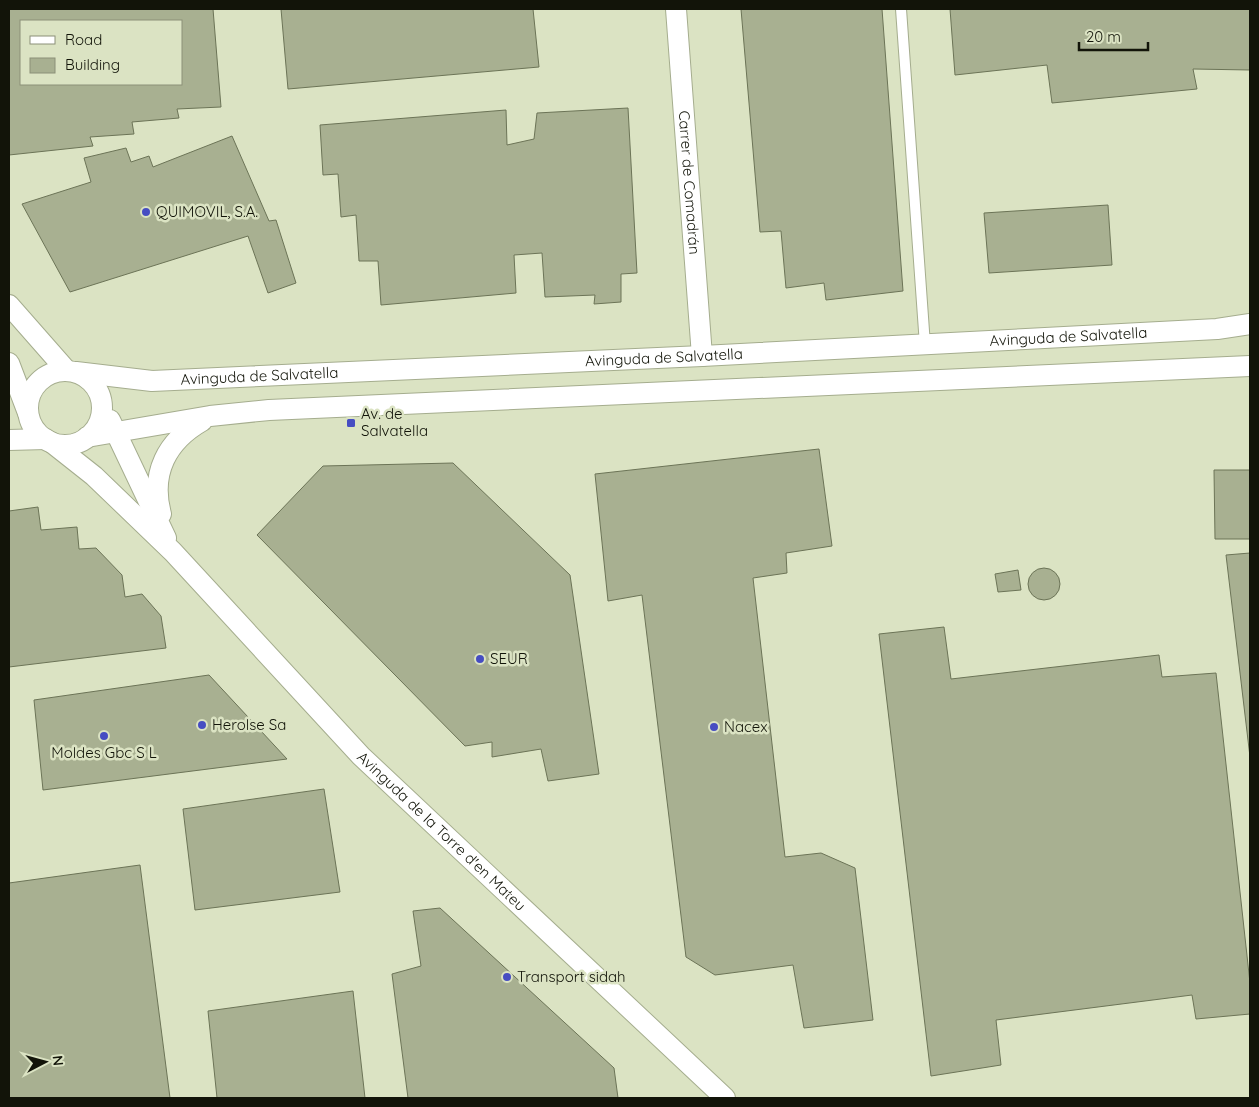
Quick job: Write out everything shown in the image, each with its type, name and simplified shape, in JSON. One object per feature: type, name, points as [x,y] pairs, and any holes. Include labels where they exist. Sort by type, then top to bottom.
[{"type":"street","name":"Carrer de Comadrán","points":[[676,9],[702,356]]},
{"type":"street","points":[[9,304],[65,372],[92,382],[101,399],[99,420],[86,437]]},
{"type":"street","name":"Avinguda de Salvatella","points":[[13,385],[65,372],[152,381],[1217,330],[1250,324]]},
{"type":"street","points":[[9,363],[13,385],[39,434],[49,440],[63,444],[76,443],[86,437],[210,416],[360,405],[1250,366]]},
{"type":"street","points":[[29,417],[28,406],[35,386],[65,372]]},
{"type":"street","name":"Avinguda de la Torre d'en Mateu","points":[[101,399],[173,552]]},
{"type":"street","points":[[173,552],[159,506],[157,491],[160,470],[169,449],[183,432],[210,416]]},
{"type":"street","points":[[9,440],[49,440]]},
{"type":"street","name":"Avinguda de la Torre d'en Mateu","points":[[49,440],[94,476],[173,552],[361,756],[725,1098]]},
{"type":"lane","points":[[901,9],[925,345]]},
{"type":"building","points":[[9,9],[213,9],[221,107],[177,109],[179,118],[132,122],[134,134],[90,137],[93,146],[9,155]]},
{"type":"building","points":[[281,9],[533,9],[539,67],[288,89]]},
{"type":"building","points":[[741,9],[882,9],[903,291],[826,300],[824,283],[786,288],[781,231],[760,232]]},
{"type":"building","points":[[950,9],[1250,9],[1250,70],[1193,69],[1197,89],[1052,103],[1047,65],[955,75]]},
{"type":"building","points":[[628,108],[637,273],[621,274],[621,302],[594,304],[595,295],[545,297],[542,253],[514,255],[516,293],[381,305],[378,261],[359,261],[356,215],[341,217],[338,174],[323,175],[320,125],[506,110],[507,145],[534,139],[537,113]]},
{"type":"building","name":"QUIMOVIL, S.A.","points":[[232,136],[269,221],[276,220],[296,283],[268,293],[248,236],[70,292],[22,204],[91,182],[84,158],[126,148],[131,162],[149,156],[153,167]]},
{"type":"building","points":[[1108,205],[1112,265],[989,273],[984,213]]},
{"type":"building","name":"Nacex","points":[[819,449],[832,546],[786,553],[787,573],[753,578],[785,857],[821,853],[855,868],[873,1020],[804,1028],[793,965],[715,975],[686,957],[642,595],[608,601],[595,474]]},
{"type":"building","name":"SEUR","points":[[453,463],[570,575],[599,774],[548,781],[541,749],[492,757],[492,742],[465,746],[257,535],[323,466]]},
{"type":"building","points":[[1214,470],[1250,470],[1250,539],[1215,539]]},
{"type":"building","points":[[38,507],[41,530],[77,527],[79,549],[96,548],[122,575],[125,597],[142,594],[161,616],[166,648],[9,667],[9,511]]},
{"type":"building","points":[[1250,553],[1250,757],[1226,555]]},
{"type":"building","points":[[1044,568],[1050,569],[1055,573],[1059,578],[1059,590],[1055,595],[1050,599],[1044,600],[1038,599],[1033,595],[1029,590],[1028,584],[1029,578],[1033,573],[1038,569]]},
{"type":"building","points":[[1018,570],[1021,590],[998,592],[995,574]]},
{"type":"building","points":[[944,627],[951,679],[1159,655],[1162,677],[1216,673],[1250,983],[1250,1014],[1196,1019],[1192,995],[996,1020],[1001,1065],[931,1076],[879,634]]},
{"type":"building","points":[[209,675],[287,759],[43,790],[34,700]]},
{"type":"building","points":[[324,789],[340,892],[195,910],[183,809]]},
{"type":"building","points":[[140,865],[170,1098],[9,1098],[9,883]]},
{"type":"building","points":[[440,908],[614,1068],[618,1098],[408,1098],[392,974],[421,966],[413,911]]},
{"type":"building","points":[[353,991],[365,1098],[217,1098],[208,1011]]},
{"type":"place","name":"QUIMOVIL, S.A.","points":[[146,212]]},
{"type":"place","name":"Av. de Salvatella","points":[[351,423]]},
{"type":"place","name":"SEUR","points":[[480,659]]},
{"type":"place","name":"Herolse Sa","points":[[202,725]]},
{"type":"place","name":"Nacex","points":[[714,727]]},
{"type":"place","name":"Moldes Gbc S L","points":[[104,736]]},
{"type":"place","name":"Transport sidah","points":[[507,977]]}]
